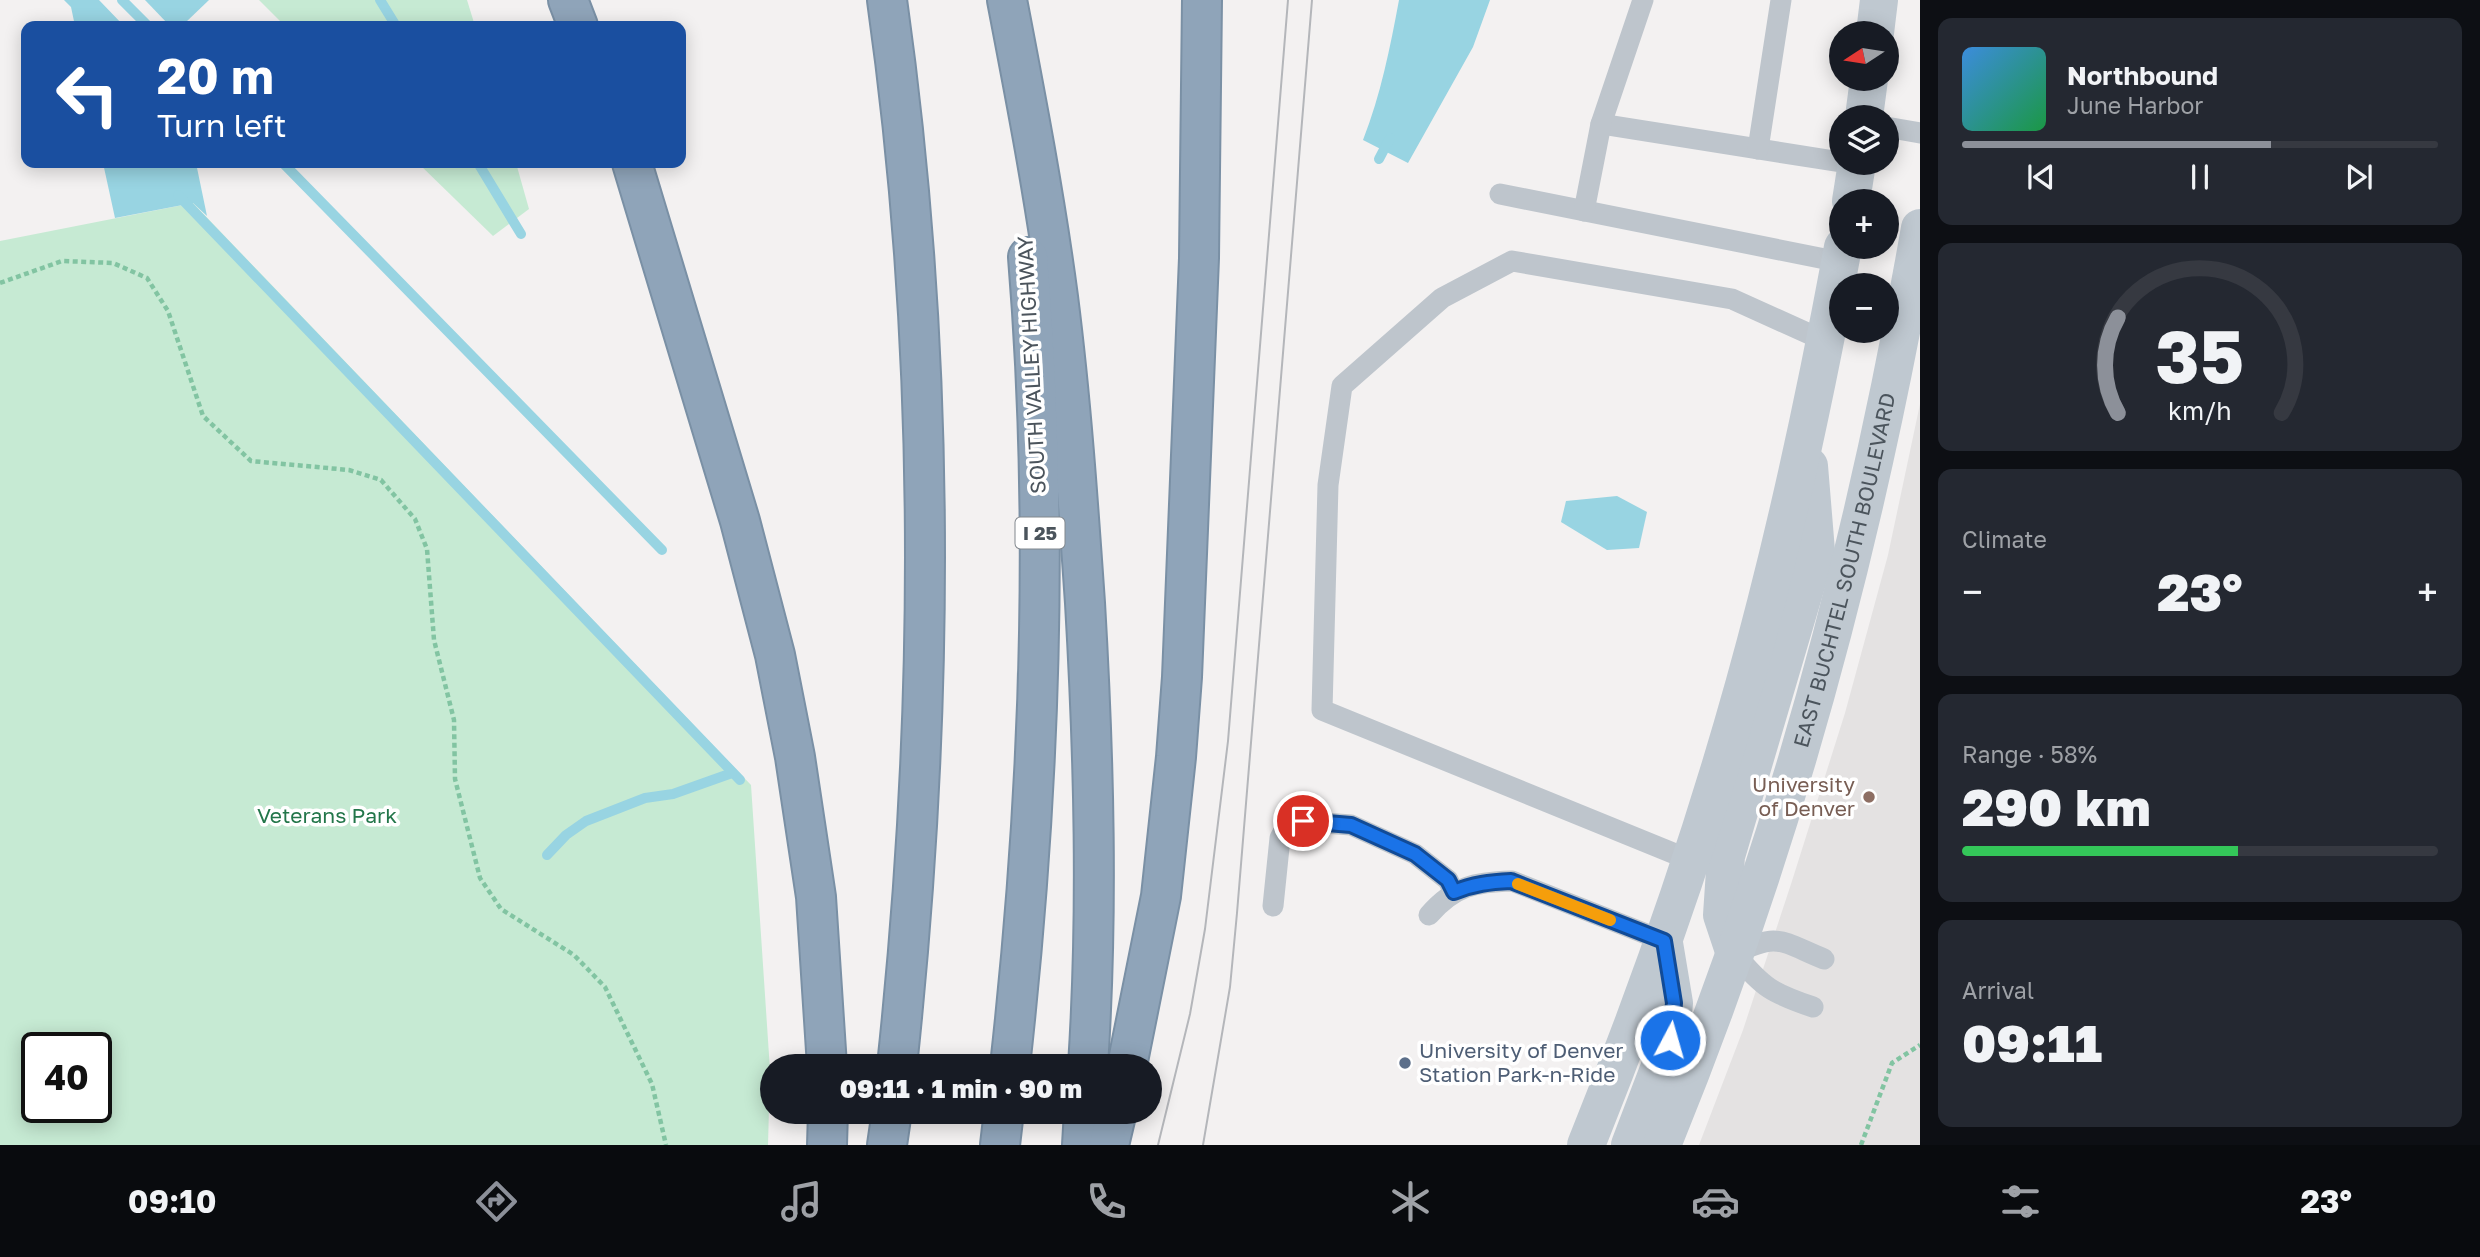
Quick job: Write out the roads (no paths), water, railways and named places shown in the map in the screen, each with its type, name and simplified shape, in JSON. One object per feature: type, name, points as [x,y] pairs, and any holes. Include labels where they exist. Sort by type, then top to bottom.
[{"type":"highway","points":[[568,0],[576,21]]},
{"type":"highway","points":[[584,0],[590,21]]},
{"type":"highway","points":[[887,0],[904,135],[915,257],[922,372],[926,554],[924,718],[898,1054]]},
{"type":"highway","name":"SOUTH VALLEY HIGHWAY","points":[[1000,0],[1023,191],[1031,295],[1040,523],[1040,648],[1031,853],[1011,1054]]},
{"type":"highway","points":[[1007,0],[1036,155],[1058,297],[1079,505],[1094,788],[1095,891],[1088,1054]]},
{"type":"highway","points":[[1129,1054],[1161,896],[1182,677],[1199,258],[1202,0]]},
{"type":"highway","points":[[631,168],[654,237],[761,594],[806,817],[817,897],[826,1054]]},
{"type":"highway","points":[[827,1145],[828,1124]]},
{"type":"highway","points":[[887,1145],[890,1124]]},
{"type":"highway","points":[[1000,1145],[1002,1124]]},
{"type":"highway","points":[[1082,1145],[1083,1124]]},
{"type":"highway","points":[[1109,1145],[1114,1124]]},
{"type":"main road","points":[[1876,21],[1879,0]]},
{"type":"main road","name":"EAST BUCHTEL SOUTH BOULEVARD","points":[[1662,1145],[1735,954],[1791,784],[1826,660],[1860,520],[1920,228]]},
{"type":"main road","points":[[1586,1145],[1664,941],[1735,718],[1767,602],[1807,429],[1841,259]]},
{"type":"main road","points":[[1735,954],[1722,915],[1726,856],[1816,551],[1807,429]]},
{"type":"main road","points":[[1630,1145],[1670,1040],[1674,1003],[1664,941]]},
{"type":"lane","points":[[1584,211],[1601,124],[1643,0]]},
{"type":"lane","points":[[1758,149],[1781,0]]},
{"type":"lane","points":[[1601,124],[1758,149],[1829,166]]},
{"type":"lane","points":[[1899,129],[1920,133]]},
{"type":"lane","points":[[1500,194],[1829,253]]},
{"type":"lane","points":[[1690,860],[1322,710],[1328,485],[1342,386],[1442,298],[1512,261],[1732,299],[1825,341]]},
{"type":"lane","points":[[1273,906],[1280,838],[1286,827],[1297,821],[1351,825],[1415,854],[1448,880],[1454,892]]},
{"type":"lane","points":[[1429,915],[1443,898],[1470,885],[1511,881],[1664,941]]},
{"type":"lane","points":[[1813,1007],[1779,995],[1756,980],[1735,954],[1757,942],[1771,939],[1824,959]]},
{"type":"water","points":[[64,0],[99,0],[119,21],[74,21],[71,7]]},
{"type":"water","points":[[145,0],[209,0],[187,21],[165,21]]},
{"type":"water","points":[[1399,0],[1490,0],[1473,47],[1408,163],[1363,140],[1380,88]]},
{"type":"water","points":[[104,168],[197,168],[207,216],[193,203],[115,218]]},
{"type":"water","points":[[1617,496],[1647,512],[1639,548],[1607,550],[1561,522],[1566,501]]},
{"type":"waterway","points":[[122,0],[143,21]]},
{"type":"waterway","points":[[380,0],[393,21]]},
{"type":"waterway","points":[[1379,159],[1390,138]]},
{"type":"waterway","points":[[288,168],[662,550]]},
{"type":"waterway","points":[[481,168],[521,234]]},
{"type":"waterway","points":[[178,195],[740,780]]},
{"type":"waterway","points":[[547,855],[566,835],[586,821],[645,798],[673,794],[732,773]]},
{"type":"tram line","points":[[1158,1145],[1190,1014],[1205,929],[1228,741],[1288,0]]},
{"type":"tram line","points":[[1203,1145],[1230,987],[1312,0]]},
{"type":"place","name":"University of Denver","points":[[1869,797]]},
{"type":"place","name":"University of Denver Station Park-n-Ride","points":[[1405,1063]]},
{"type":"park label","name":"Veterans Park","points":[[327,816]]}]
